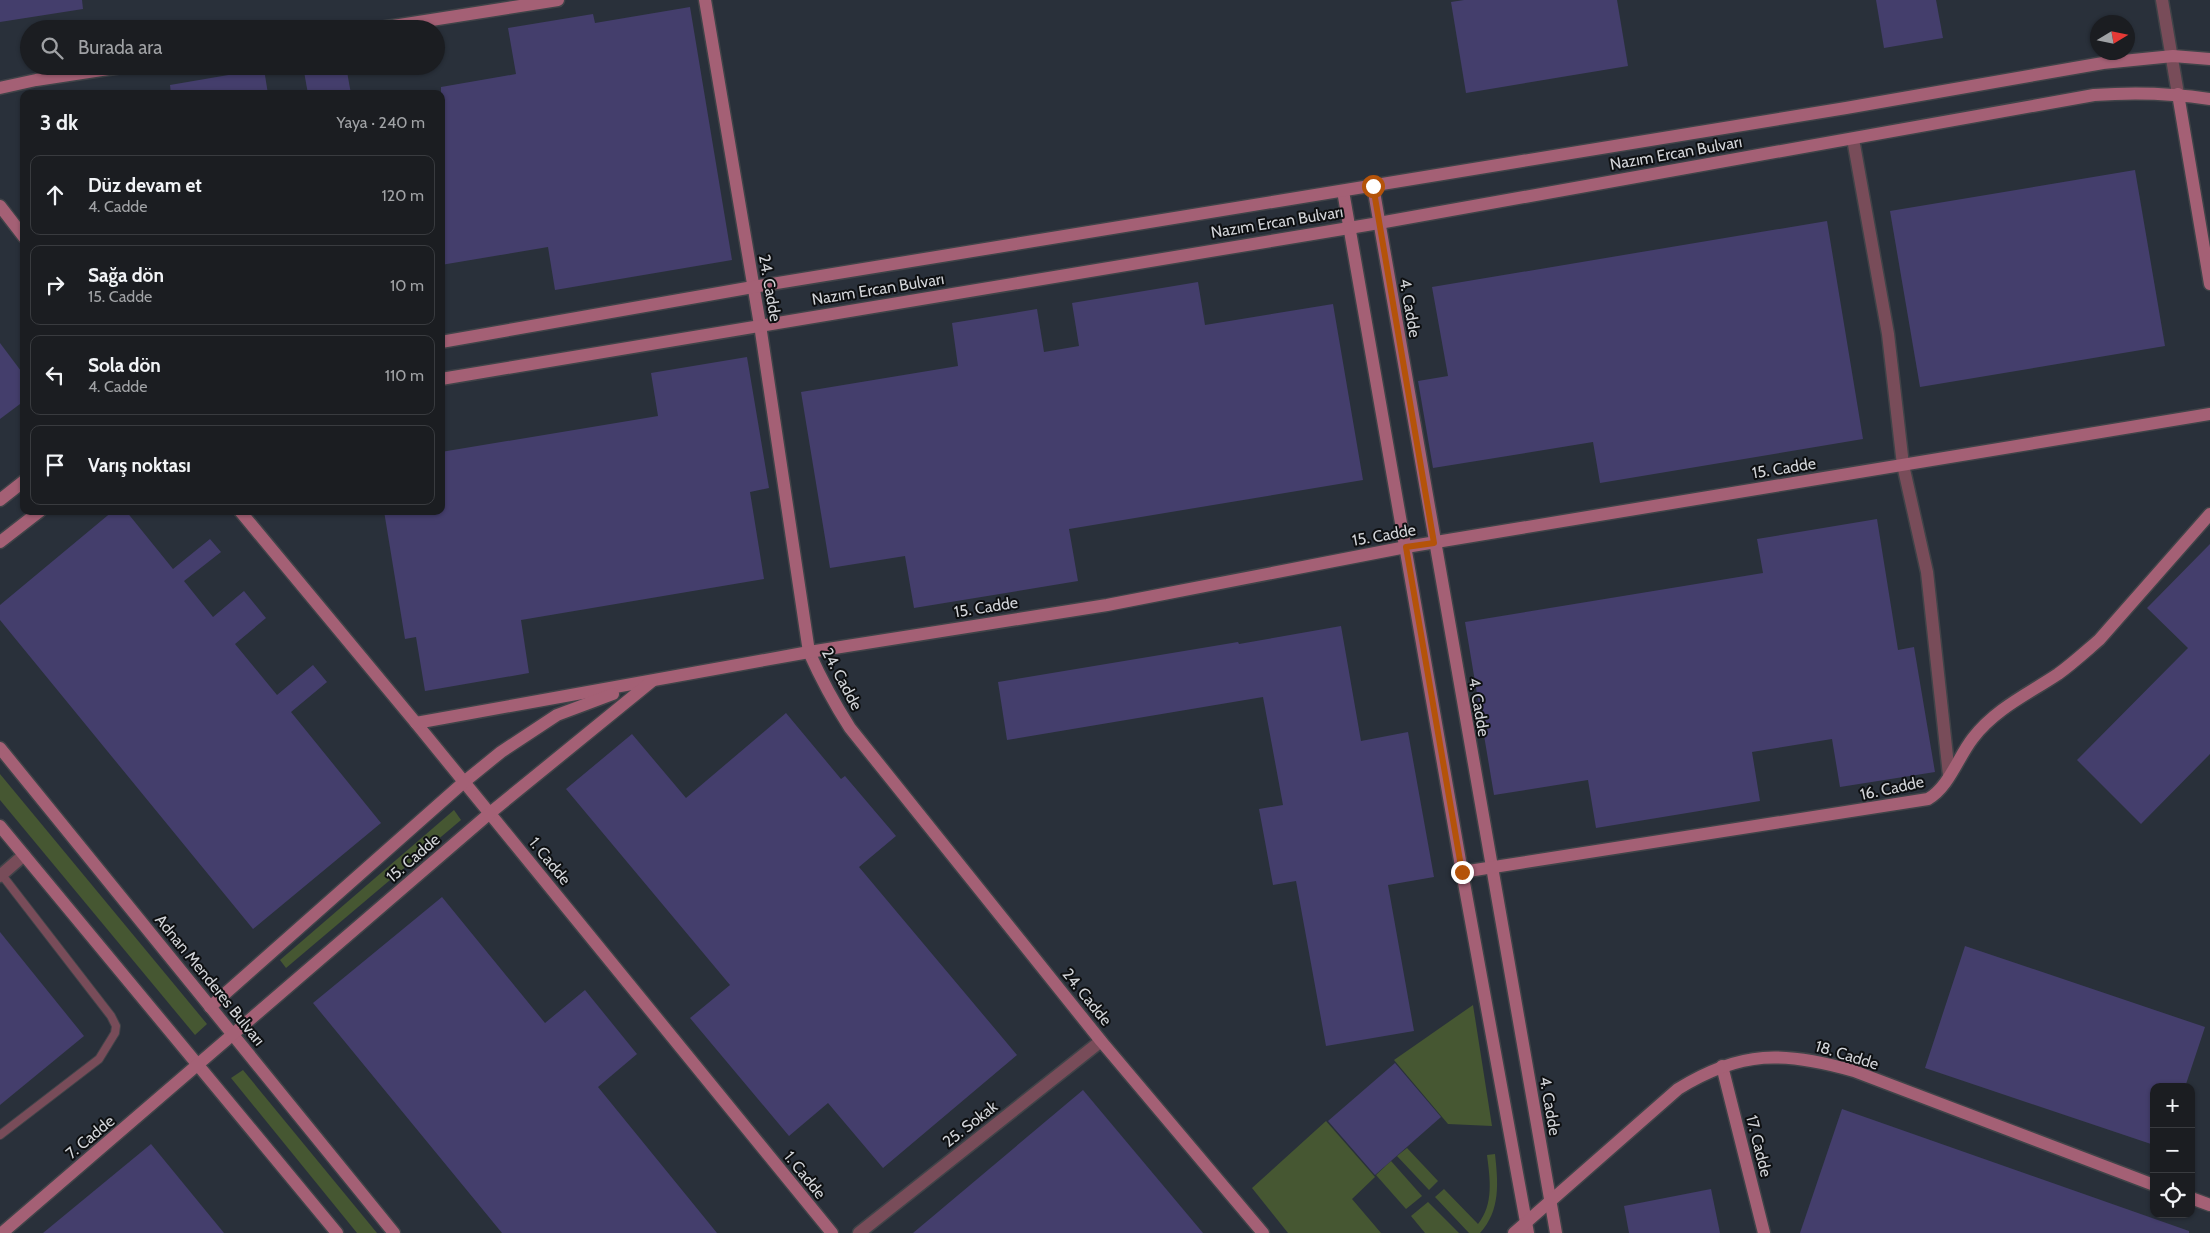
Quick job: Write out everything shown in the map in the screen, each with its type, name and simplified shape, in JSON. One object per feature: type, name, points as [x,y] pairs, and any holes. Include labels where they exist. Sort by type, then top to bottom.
[{"type":"street","points":[[431,20],[558,0]]},
{"type":"street","name":"24. Cadde","points":[[705,0],[760,325],[809,652],[829,696],[850,728],[1101,1041],[1263,1233]]},
{"type":"street","points":[[2162,0],[2173,56],[2210,284]]},
{"type":"street","name":"Nazım Ercan Bulvarı","points":[[445,341],[753,287],[1343,191],[2103,63],[2173,56],[2210,58]]},
{"type":"street","points":[[0,88],[69,75]]},
{"type":"street","name":"Nazım Ercan Bulvarı","points":[[445,378],[1379,222],[2094,95],[2121,93],[2178,94],[2210,99]]},
{"type":"street","points":[[1853,139],[1888,334],[1903,465],[1926,572],[1949,776]]},
{"type":"street","name":"4. Cadde","points":[[1373,186],[1556,1233]]},
{"type":"street","points":[[1343,191],[1462,872],[1527,1227]]},
{"type":"street","points":[[0,206],[20,232]]},
{"type":"street","name":"15. Cadde","points":[[416,723],[809,652],[1107,605],[1406,547],[2210,414]]},
{"type":"street","points":[[0,500],[20,484]]},
{"type":"street","name":"16. Cadde","points":[[1462,872],[1919,802],[1934,795],[1982,728],[2007,706],[2057,674],[2092,646],[2210,514]]},
{"type":"street","points":[[0,542],[35,515]]},
{"type":"street","name":"1. Cadde","points":[[243,515],[490,813],[832,1233]]},
{"type":"street","name":"15. Cadde","points":[[210,1007],[464,782],[501,752],[557,715],[654,680]]},
{"type":"street","name":"15. Cadde","points":[[199,1066],[233,1034],[490,813],[654,680]]},
{"type":"street","name":"Adnan Menderes Bulvarı","points":[[0,748],[394,1233]]},
{"type":"street","points":[[0,826],[337,1233]]},
{"type":"street","points":[[1,876],[24,855]]},
{"type":"street","name":"25. Sokak","points":[[859,1233],[1101,1041]]},
{"type":"street","name":"18. Cadde","points":[[1514,1233],[1527,1227],[1550,1201],[1678,1089],[1697,1077],[1722,1066],[1752,1059],[1783,1058],[1816,1061],[1854,1072],[2150,1183]]},
{"type":"street","name":"7. Cadde","points":[[2,1233],[199,1066]]},
{"type":"street","name":"17. Cadde","points":[[1722,1066],[1764,1233]]},
{"type":"street","points":[[2195,1200],[2210,1206]]},
{"type":"lane","points":[[0,1135],[99,1059],[115,1033],[116,1026],[111,1016],[1,876]]},
{"type":"shaded area","points":[[0,0],[2210,0],[2210,1233],[0,1233]]},
{"type":"green space","points":[[0,774],[207,1024],[195,1035],[0,800]]},
{"type":"green space","points":[[454,810],[461,820],[286,968],[280,960]]},
{"type":"green space","points":[[1473,1005],[1492,1126],[1448,1124],[1394,1060]]},
{"type":"green space","points":[[243,1070],[377,1233],[357,1233],[231,1078]]},
{"type":"green space","points":[[1326,1121],[1375,1177],[1352,1199],[1381,1233],[1288,1233],[1252,1188]]},
{"type":"green space","points":[[1407,1148],[1438,1181],[1429,1190],[1397,1156]]},
{"type":"green space","points":[[1495,1154],[1497,1185],[1492,1215],[1480,1233],[1469,1233],[1435,1197],[1444,1189],[1478,1224],[1487,1208],[1489,1200],[1490,1182],[1487,1155]]},
{"type":"green space","points":[[1391,1161],[1422,1196],[1406,1209],[1376,1175]]},
{"type":"green space","points":[[1428,1202],[1459,1233],[1425,1233],[1411,1216]]},
{"type":"building","points":[[0,0],[82,0],[83,9],[0,22]]},
{"type":"building","points":[[1464,0],[1617,0],[1628,66],[1466,93],[1451,2]]},
{"type":"building","points":[[1876,0],[1936,0],[1943,38],[1884,48]]},
{"type":"building","points":[[690,7],[732,260],[555,290],[548,247],[445,264],[445,90],[441,90],[441,87],[516,74],[508,28],[593,14],[595,23]]},
{"type":"building","points":[[229,75],[265,75],[267,90],[171,90],[170,85]]},
{"type":"building","points":[[305,75],[348,75],[350,90],[307,90]]},
{"type":"building","points":[[2135,170],[2165,346],[1920,387],[1890,211]]},
{"type":"building","points":[[1827,221],[1863,439],[1600,483],[1593,442],[1433,468],[1418,381],[1448,376],[1432,287]]},
{"type":"building","points":[[1198,282],[1205,325],[1333,304],[1363,480],[1069,529],[1078,581],[914,608],[905,556],[830,568],[801,392],[958,366],[952,323],[1037,309],[1044,352],[1079,346],[1072,303]]},
{"type":"building","points":[[0,343],[20,370],[20,404],[0,419]]},
{"type":"building","points":[[747,357],[769,488],[750,492],[764,579],[521,620],[529,673],[425,691],[416,637],[405,639],[385,515],[445,515],[445,451],[658,416],[651,373]]},
{"type":"building","points":[[108,515],[129,515],[173,569],[210,539],[221,552],[184,581],[213,617],[244,591],[266,618],[235,644],[277,695],[313,665],[327,682],[291,712],[381,823],[253,929],[0,620],[0,605]]},
{"type":"building","points":[[1877,519],[1898,650],[1914,647],[1935,772],[1840,787],[1832,739],[1752,752],[1760,801],[1596,828],[1588,780],[1494,795],[1465,622],[1763,573],[1757,539]]},
{"type":"building","points":[[2210,544],[2210,754],[2141,824],[2077,760],[2188,648],[2147,608]]},
{"type":"building","points":[[1341,626],[1361,741],[1408,732],[1434,877],[1388,885],[1414,1031],[1326,1046],[1296,881],[1273,885],[1259,809],[1283,805],[1263,697],[1007,740],[998,682]]},
{"type":"building","points":[[786,713],[841,779],[845,776],[896,836],[859,867],[1017,1055],[883,1168],[828,1103],[789,1136],[690,1018],[730,985],[566,789],[632,734],[686,798]]},
{"type":"building","points":[[442,897],[545,1023],[585,990],[637,1054],[598,1087],[717,1233],[502,1233],[313,1003]]},
{"type":"building","points":[[0,932],[84,1036],[0,1105]]},
{"type":"building","points":[[1965,946],[2205,1027],[2186,1083],[2150,1083],[2150,1144],[1925,1068]]},
{"type":"building","points":[[1395,1063],[1441,1117],[1375,1175],[1328,1121]]},
{"type":"building","points":[[1083,1090],[1203,1233],[913,1233]]},
{"type":"building","points":[[1842,1109],[2189,1231],[2189,1233],[1800,1233]]},
{"type":"building","points":[[151,1144],[224,1233],[43,1233]]},
{"type":"building","points":[[1711,1189],[1720,1233],[1629,1233],[1624,1206]]},
{"type":"route","points":[[1373,186],[1434,543],[1406,547],[1462,872]]}]
